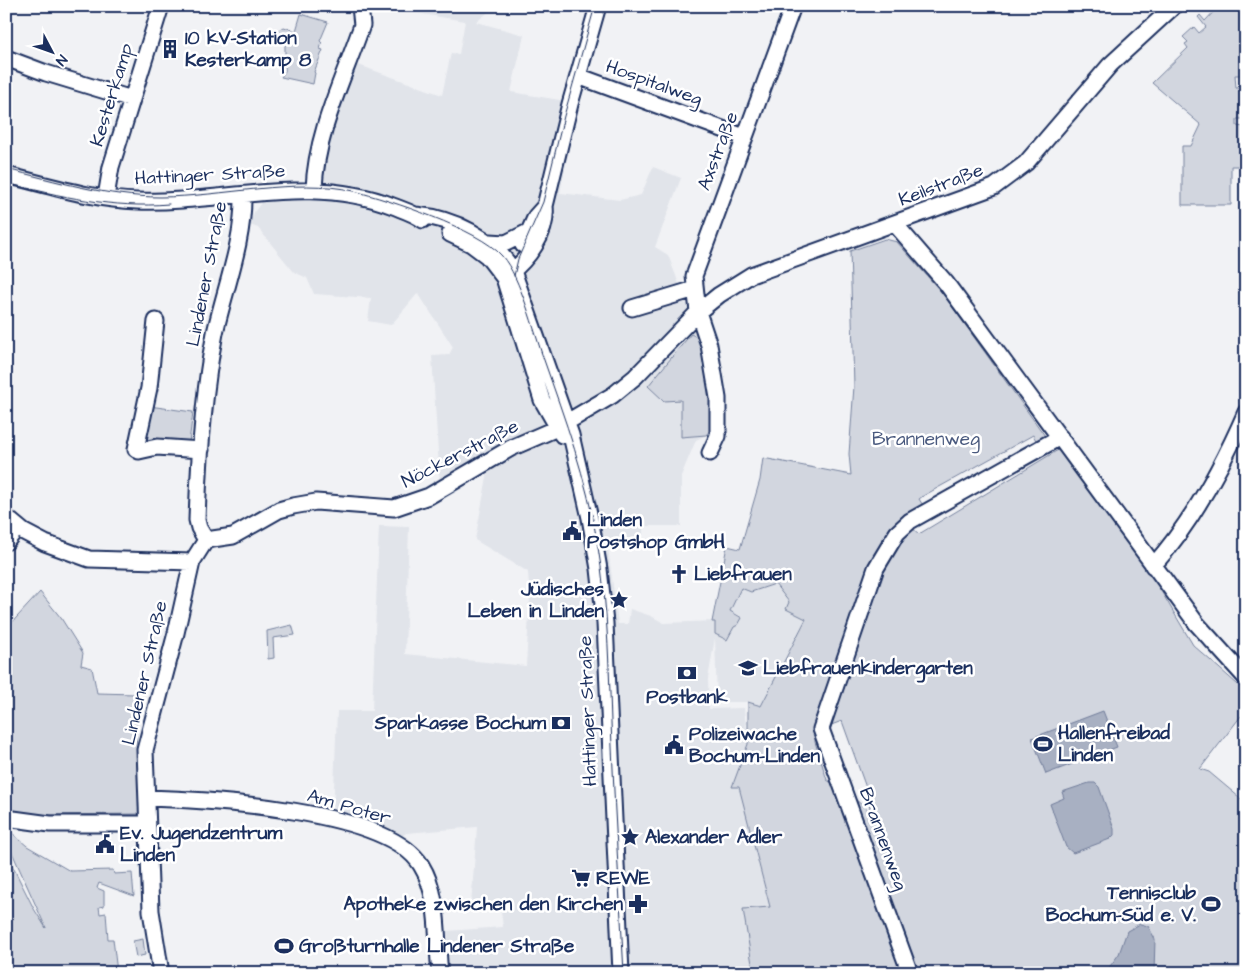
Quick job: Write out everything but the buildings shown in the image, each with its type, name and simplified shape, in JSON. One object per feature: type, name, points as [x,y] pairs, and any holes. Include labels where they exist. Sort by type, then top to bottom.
[{"type":"street","name":"Kesterkamp","points":[[106,197],[111,167],[161,6]]},
{"type":"street","points":[[314,189],[315,166],[324,132],[362,25],[360,6]]},
{"type":"street","points":[[509,271],[528,256],[546,221],[545,206],[598,6]]},
{"type":"street","name":"Axstraße","points":[[698,312],[694,276],[699,258],[793,6]]},
{"type":"street","name":"Keilstraße","points":[[562,425],[607,398],[635,377],[698,312],[719,295],[751,275],[994,187],[1020,168],[1110,65],[1174,6]]},
{"type":"street","points":[[6,58],[132,99]]},
{"type":"street","name":"Hospitalweg","points":[[578,76],[744,137]]},
{"type":"street","name":"Hattinger Straße","points":[[6,176],[131,201],[166,201],[314,189],[364,196],[416,215],[431,216],[490,242],[509,271],[562,425],[573,451],[590,518],[599,568],[605,623],[621,973]]},
{"type":"street","name":"Lindener Straße","points":[[206,540],[198,524],[201,450],[214,342],[240,232],[243,195]]},
{"type":"street","points":[[509,271],[536,216],[545,206]]},
{"type":"street","name":"Hattinger Straße","points":[[416,215],[428,224],[478,249],[496,266],[509,271]]},
{"type":"street","points":[[895,224],[946,283],[1197,624],[1246,678]]},
{"type":"street","points":[[490,242],[506,243],[530,231]]},
{"type":"street","points":[[632,308],[695,289]]},
{"type":"street","points":[[698,312],[709,345],[718,398],[718,436],[710,453]]},
{"type":"street","name":"Lindener Straße","points":[[156,321],[149,388],[136,449],[139,451],[157,447],[201,450]]},
{"type":"street","points":[[1153,566],[1176,539],[1206,491],[1231,447],[1246,412]]},
{"type":"street","name":"Nöckerstraße","points":[[206,540],[233,536],[279,510],[302,504],[331,503],[389,508],[408,505],[434,494],[511,448],[562,425]]},
{"type":"street","name":"Brannenweg","points":[[910,973],[821,730],[876,568],[897,533],[910,521],[1060,437]]},
{"type":"street","points":[[6,517],[18,527],[52,546],[89,559],[192,562],[206,540]]},
{"type":"street","points":[[6,542],[18,527]]},
{"type":"street","name":"Lindener Straße","points":[[161,973],[151,911],[147,824],[147,739],[176,633],[192,562]]},
{"type":"street","name":"Am Poter","points":[[147,798],[270,808],[326,818],[390,838],[418,860],[428,879],[434,905],[440,973]]},
{"type":"street","points":[[6,818],[50,824],[147,824]]},
{"type":"shaded area","points":[[373,6],[502,6],[492,9],[476,22],[524,35],[511,92],[578,103],[560,193],[620,200],[641,195],[653,167],[681,178],[655,247],[668,255],[700,339],[691,335],[649,386],[681,400],[681,437],[706,435],[696,440],[681,476],[681,526],[643,526],[643,538],[608,548],[618,624],[628,624],[630,609],[651,616],[664,623],[715,621],[734,627],[741,616],[730,611],[741,587],[751,592],[775,584],[806,619],[761,706],[748,702],[717,702],[715,638],[708,679],[709,709],[744,708],[748,744],[733,787],[739,787],[770,907],[744,909],[753,970],[769,969],[769,973],[449,973],[447,931],[503,927],[500,902],[471,905],[477,827],[406,833],[401,837],[377,826],[333,815],[337,711],[372,711],[379,526],[409,527],[405,654],[526,666],[530,598],[528,572],[475,540],[488,472],[528,449],[524,436],[440,484],[432,356],[449,355],[453,347],[418,293],[391,325],[368,321],[371,298],[314,294],[307,278],[294,272],[258,228],[250,225],[254,212],[261,203],[266,200],[298,196],[317,172],[353,63],[442,95],[451,53],[459,54],[465,21]]},
{"type":"green space","points":[[1219,6],[1245,6],[1246,75],[1235,75],[1236,88],[1246,89],[1245,119],[1237,119],[1237,126],[1244,127],[1244,166],[1231,166],[1231,205],[1182,205],[1182,146],[1191,146],[1201,125],[1152,83],[1188,48],[1185,44],[1188,42],[1183,37],[1194,27],[1199,33],[1206,27],[1198,17],[1200,15],[1205,21]]},
{"type":"green space","points":[[301,14],[328,22],[320,41],[322,43],[320,49],[323,50],[314,72],[313,84],[281,77],[285,71],[285,37],[275,33],[284,27],[296,31]]},
{"type":"green space","points":[[885,239],[897,242],[943,294],[1045,436],[1038,444],[1033,435],[923,496],[919,499],[924,507],[904,521],[919,534],[1063,447],[1148,569],[1193,645],[1246,692],[1246,723],[1241,716],[1200,769],[1209,772],[1246,803],[1246,973],[769,973],[768,969],[753,970],[743,909],[770,907],[739,787],[732,787],[748,744],[748,702],[761,706],[806,619],[786,609],[789,602],[775,584],[751,592],[741,588],[730,611],[742,618],[738,625],[734,627],[727,640],[715,634],[715,622],[712,622],[727,546],[740,549],[760,480],[763,458],[851,475],[849,454],[854,386],[850,251]],"holes":[[[842,721],[869,796],[870,812],[848,793],[827,780],[815,742],[815,731]]]},
{"type":"green space","points":[[691,334],[700,339],[712,386],[712,428],[706,435],[681,437],[681,400],[664,401],[648,386]]},
{"type":"green space","points":[[149,406],[193,412],[189,442],[147,444],[142,437]]},
{"type":"green space","points":[[40,592],[61,618],[83,653],[81,665],[92,668],[97,693],[135,694],[139,814],[38,815],[6,810],[6,629]]},
{"type":"green space","points":[[292,625],[295,635],[273,638],[274,658],[268,659],[267,631]]},
{"type":"green space","points":[[12,833],[27,846],[70,871],[113,870],[114,874],[132,873],[134,896],[99,883],[97,888],[104,891],[104,906],[99,907],[100,914],[106,913],[108,939],[113,939],[117,972],[6,973],[6,853],[34,909],[46,928],[6,839]]},
{"type":"green space","points":[[143,939],[145,955],[136,957],[133,941]]},
{"type":"water","points":[[1103,711],[1117,747],[1046,774],[1032,738]]},
{"type":"water","points":[[1089,783],[1095,783],[1099,787],[1114,829],[1114,835],[1110,839],[1073,853],[1066,847],[1050,804],[1064,798],[1062,792]]},
{"type":"water","points":[[1140,924],[1148,926],[1155,939],[1154,973],[1105,973],[1119,954],[1127,931]]},
{"type":"tram line","points":[[514,276],[518,259],[543,202],[564,116],[595,6]]},
{"type":"tram line","points":[[6,169],[82,188],[141,196],[184,196],[308,186],[354,191],[410,208],[454,226],[474,236],[502,256],[521,291],[567,427],[581,472],[597,541],[604,592],[608,644],[624,973]]},
{"type":"tram line","points":[[6,183],[67,197],[107,203],[128,205],[169,204]]},
{"type":"place","name":"10 kV-Station Kesterkamp 8","points":[[170,49]]},
{"type":"place","name":"Linden Postshop GmbH","points":[[572,531]]},
{"type":"place","name":"Liebfrauen","points":[[679,574]]},
{"type":"place","name":"Jüdisches Leben in Linden","points":[[619,600]]},
{"type":"place","name":"Liebfrauenkindergarten","points":[[748,668]]},
{"type":"place","name":"Postbank","points":[[687,673]]},
{"type":"place","name":"Sparkasse Bochum","points":[[561,723]]},
{"type":"place","name":"Hallenfreibad Linden","points":[[1043,744]]},
{"type":"place","name":"Polizeiwache Bochum-Linden","points":[[674,745]]},
{"type":"place","name":"Alexander Adler","points":[[630,837]]},
{"type":"place","name":"Ev. Jugendzentrum Linden","points":[[105,844]]},
{"type":"place","name":"REWE","points":[[581,878]]},
{"type":"place","name":"Apotheke zwischen den Kirchen","points":[[638,904]]},
{"type":"place","name":"Tennisclub Bochum-Süd e. V.","points":[[1211,904]]},
{"type":"place","name":"Großturnhalle Lindener Straße","points":[[284,946]]}]
